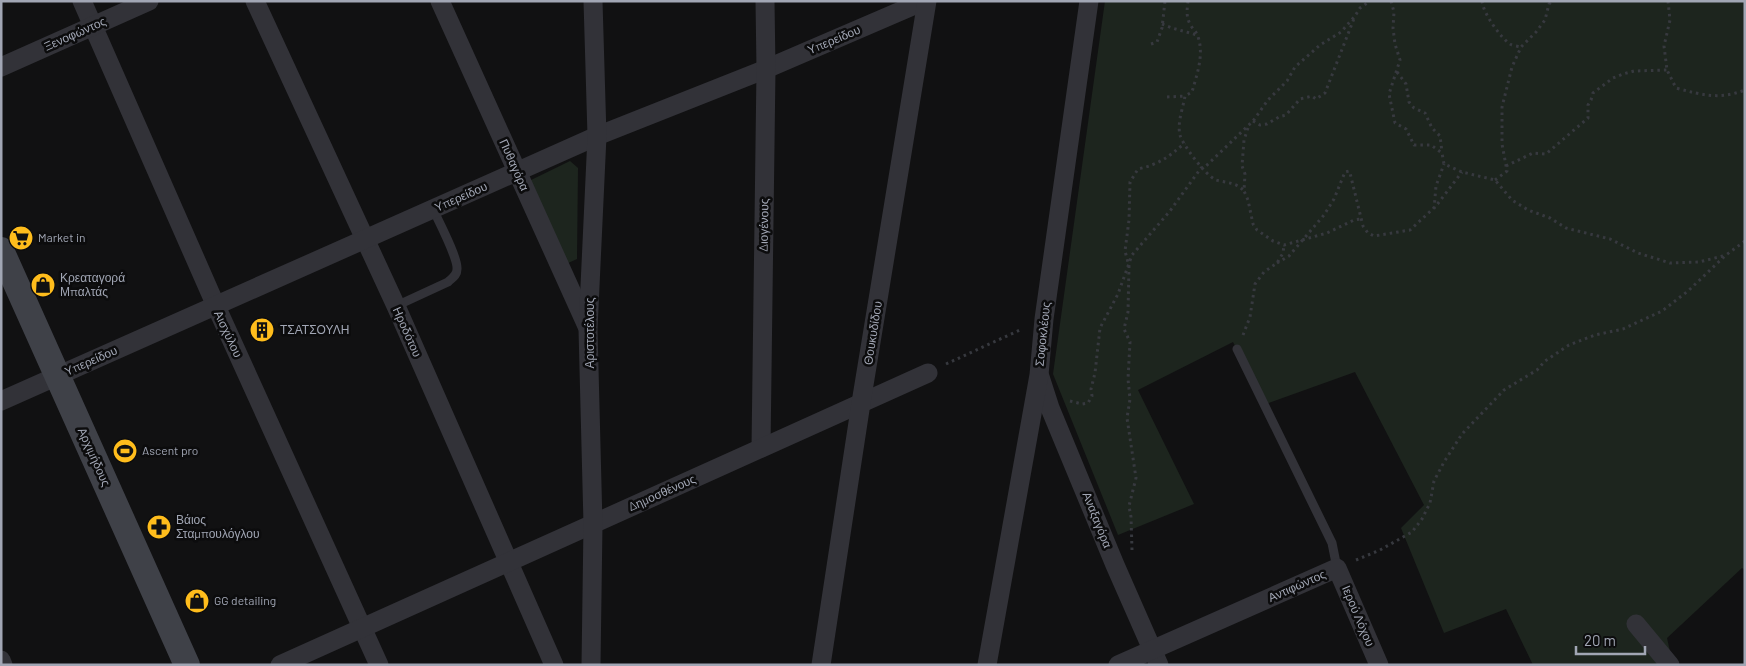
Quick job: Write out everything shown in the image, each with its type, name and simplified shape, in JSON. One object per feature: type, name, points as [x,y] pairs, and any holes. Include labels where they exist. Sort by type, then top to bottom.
[{"type":"street","name":"Αισχύλου","points":[[82,1],[216,306],[379,665]]},
{"type":"street","name":"Ξενοφώντος","points":[[1,67],[149,1]]},
{"type":"street","name":"Ηροδότου","points":[[255,1],[396,306],[554,665]]},
{"type":"street","name":"Πυθαγόρα","points":[[440,1],[588,329]]},
{"type":"street","name":"Αριστοτέλους","points":[[592,665],[593,524],[588,329],[597,136],[593,1]]},
{"type":"street","name":"Διογένους","points":[[761,448],[766,70],[765,1]]},
{"type":"street","name":"Υπερείδου","points":[[1,401],[597,136],[766,70],[926,1]]},
{"type":"street","name":"Θουκυδίδου","points":[[821,665],[926,1]]},
{"type":"street","name":"Σοφοκλέους","points":[[987,665],[1039,375],[1044,319],[1089,1]]},
{"type":"street","name":"Αρχιμήδους","points":[[1,250],[187,665]]},
{"type":"street","name":"Δημοσθένους","points":[[280,665],[928,373]]},
{"type":"street","name":"Αναξαγόρα","points":[[1039,375],[1050,408],[1155,657]]},
{"type":"street","name":"Αντιφώντος","points":[[1118,665],[1155,657],[1337,568]]},
{"type":"street","name":"Ιερού Λόχου","points":[[1337,568],[1378,665]]},
{"type":"street","points":[[1636,624],[1670,665]]},
{"type":"street","points":[[1,660],[3,665]]},
{"type":"lane","points":[[396,306],[448,282],[457,272],[455,260],[433,209]]},
{"type":"lane","name":"Αντιφώντος","points":[[1237,349],[1332,543],[1337,568]]},
{"type":"path","points":[[1151,44],[1158,42],[1164,1]]},
{"type":"path","points":[[1167,97],[1185,96],[1192,92],[1200,64],[1197,34],[1189,23],[1187,14],[1188,1]]},
{"type":"path","points":[[1253,121],[1260,125],[1267,124],[1286,115],[1300,99],[1312,96],[1316,99],[1325,93],[1355,16],[1360,8],[1370,1]]},
{"type":"path","points":[[1391,1],[1394,12],[1395,44],[1400,60],[1389,94],[1395,123],[1406,129],[1414,145],[1430,145],[1442,153]]},
{"type":"path","points":[[1482,1],[1483,8],[1499,33],[1511,45],[1521,47]]},
{"type":"path","points":[[1495,180],[1507,171],[1502,144],[1502,107],[1512,67],[1521,47],[1545,20],[1549,4],[1552,1]]},
{"type":"path","points":[[1668,1],[1670,20],[1664,46],[1667,70],[1676,88],[1704,96],[1732,95],[1745,90]]},
{"type":"path","points":[[1050,408],[1071,401],[1082,404],[1088,403],[1092,396],[1091,389],[1100,328],[1118,294],[1132,255],[1170,211],[1201,168],[1205,167],[1253,121],[1268,100],[1287,81],[1295,67],[1320,45],[1340,32],[1355,16]]},
{"type":"path","points":[[1162,24],[1197,34]]},
{"type":"path","points":[[1506,166],[1533,153],[1546,154],[1558,145],[1588,118],[1588,105],[1592,100],[1593,93],[1614,78],[1634,71],[1667,70]]},
{"type":"path","points":[[1396,72],[1406,84],[1409,102],[1414,108],[1425,113],[1432,128],[1440,136],[1444,164],[1436,186],[1434,209]]},
{"type":"path","points":[[1185,96],[1179,133],[1201,168],[1210,176],[1241,187],[1248,200],[1256,230],[1273,241],[1284,245],[1327,233],[1354,220],[1361,219]]},
{"type":"path","points":[[1244,191],[1242,166],[1244,140],[1248,126]]},
{"type":"path","points":[[1115,565],[1132,557],[1129,506],[1136,478],[1127,418],[1130,399],[1128,379],[1130,342],[1124,329],[1128,312],[1129,266],[1125,251],[1129,220],[1130,182],[1138,169],[1163,161],[1185,143]]},
{"type":"path","points":[[1444,164],[1462,172],[1495,180],[1512,200],[1528,210],[1550,218],[1566,228],[1610,238],[1638,253],[1670,263],[1699,262],[1726,255]]},
{"type":"path","points":[[1237,349],[1250,317],[1255,284],[1264,272],[1289,256],[1324,215],[1334,198],[1345,172],[1349,171],[1361,219],[1368,233],[1374,236],[1410,230],[1434,209],[1462,172]]},
{"type":"path","points":[[1337,568],[1380,550],[1412,532],[1422,519],[1430,503],[1434,481],[1462,434],[1504,390],[1537,370],[1545,360],[1569,345],[1623,329],[1662,311],[1688,291],[1726,255],[1745,241]]},
{"type":"path","points":[[1278,263],[1284,245]]},
{"type":"path","points":[[928,373],[1044,319]]},
{"type":"shaded area","points":[[1105,1],[1745,1],[1745,570],[1742,568],[1667,638],[1673,665],[1533,665],[1506,609],[1444,633],[1401,528],[1424,505],[1355,372],[1266,404],[1233,342],[1138,390],[1194,504],[1118,535],[1053,374]]},
{"type":"shaded area","points":[[570,161],[578,168],[577,259],[566,264],[529,181]]},
{"type":"place","name":"Market in","points":[[21,238]]},
{"type":"place","name":"Κρεαταγορά Μπαλτάς","points":[[43,285]]},
{"type":"place","name":"ΤΣΑΤΣΟΥΛΗ","points":[[262,330]]},
{"type":"place","name":"Ascent pro","points":[[125,451]]},
{"type":"place","name":"Βάιος Σταμπουλόγλου","points":[[159,527]]},
{"type":"place","name":"GG detailing","points":[[197,601]]}]
